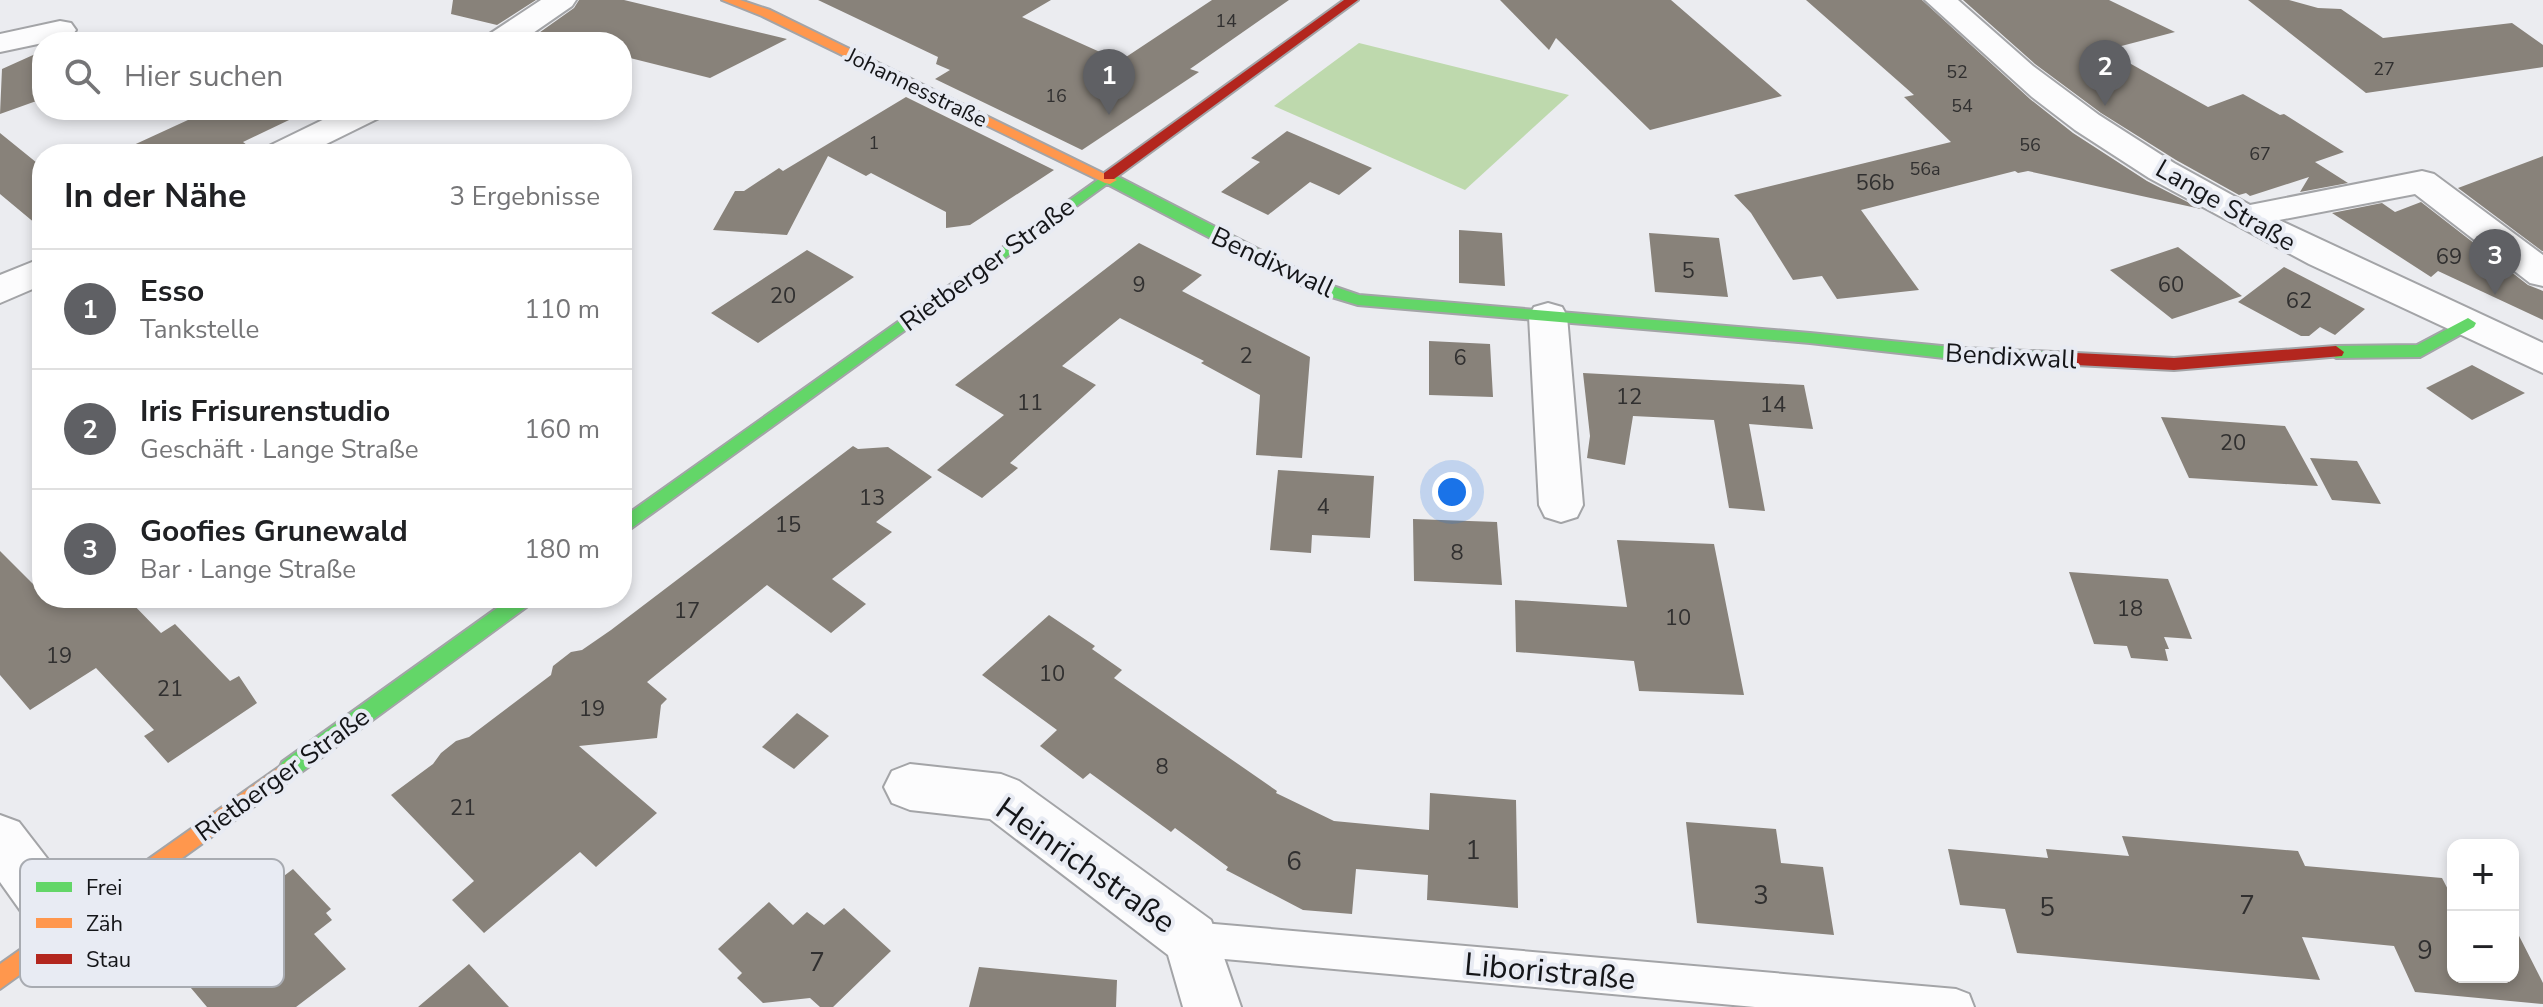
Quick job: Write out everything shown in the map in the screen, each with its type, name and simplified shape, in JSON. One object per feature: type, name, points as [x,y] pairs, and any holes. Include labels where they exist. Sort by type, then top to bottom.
[{"type":"street","points":[[514,32],[561,0]]},
{"type":"street","name":"Johannesstraße","points":[[728,0],[766,13],[1105,178]]},
{"type":"street","name":"Rietberger Straße","points":[[632,521],[1352,0]]},
{"type":"street","name":"Lange Straße","points":[[1940,0],[2062,105],[2111,139],[2312,253],[2543,359]]},
{"type":"street","points":[[51,32],[60,30]]},
{"type":"street","points":[[0,43],[32,36]]},
{"type":"street","points":[[299,144],[349,120]]},
{"type":"street","name":"Bendixwall","points":[[1105,178],[1318,287],[1358,300],[1962,354],[2158,364],[2292,353],[2420,351],[2468,323]]},
{"type":"street","points":[[2250,220],[2265,211],[2422,182],[2543,274]]},
{"type":"street","points":[[0,290],[32,275]]},
{"type":"street","points":[[1548,316],[1561,505]]},
{"type":"street","name":"Rietberger Straße","points":[[164,859],[511,608]]},
{"type":"street","name":"Heinrichstraße","points":[[910,787],[1001,797],[1191,939],[1212,1007]]},
{"type":"street","points":[[0,839],[20,866]]},
{"type":"street","name":"Rietberger Straße","points":[[0,978],[20,963]]},
{"type":"lane","name":"Liboristraße","points":[[1191,939],[1956,1007]]},
{"type":"green space","points":[[1359,43],[1569,95],[1465,190],[1274,106]]},
{"type":"building","points":[[453,0],[536,0],[497,25],[451,14]]},
{"type":"building","points":[[579,0],[624,0],[787,39],[710,78],[632,58],[632,32],[540,32],[574,8]]},
{"type":"building","points":[[818,0],[1051,0],[1022,17],[1120,61],[1212,0],[1289,0],[1190,69],[1199,72],[1082,150],[935,79],[950,70],[936,64],[938,57]]},
{"type":"building","points":[[1500,0],[1671,0],[1782,96],[1650,130],[1556,38],[1549,50]]},
{"type":"building","points":[[1806,0],[1922,0],[2030,99],[2073,133],[2147,181],[2201,209],[2028,171],[2015,171],[1861,210],[1919,290],[1837,299],[1822,276],[1793,280],[1751,213],[1734,195],[1951,142],[1904,97],[1914,95]]},
{"type":"building","points":[[1963,0],[2109,0],[2175,32],[2106,50],[2208,107],[2243,94],[2280,115],[2284,114],[2344,152],[2315,162],[2348,183],[2300,192],[2309,177],[2250,196],[2246,193],[2239,195],[2101,113],[2035,64]]},
{"type":"building","points":[[2248,0],[2289,0],[2318,8],[2341,9],[2383,38],[2512,23],[2543,45],[2543,67],[2366,93]]},
{"type":"building","points":[[32,56],[32,103],[0,114],[2,69]]},
{"type":"building","points":[[906,97],[1054,170],[970,225],[946,228],[946,212],[871,173],[866,176],[828,156],[787,235],[713,230],[735,191],[744,191],[779,168],[783,171]]},
{"type":"building","points":[[188,120],[289,120],[243,142],[246,144],[136,144]]},
{"type":"building","points":[[1287,131],[1372,168],[1339,195],[1310,182],[1268,215],[1221,192],[1260,162],[1251,158]]},
{"type":"building","points":[[0,133],[32,159],[32,221],[0,194]]},
{"type":"building","points":[[2543,156],[2543,251],[2542,251],[2458,188]]},
{"type":"building","points":[[2421,202],[2528,285],[2543,291],[2543,320],[2438,271],[2431,277],[2332,213],[2382,203],[2395,212]]},
{"type":"building","points":[[1459,230],[1502,233],[1505,286],[1459,283]]},
{"type":"building","points":[[1649,233],[1719,238],[1728,297],[1655,292]]},
{"type":"building","points":[[1139,243],[1202,275],[1182,291],[1310,357],[1302,458],[1256,455],[1260,395],[1201,363],[1204,361],[1120,318],[1062,366],[1096,385],[1010,463],[1018,468],[982,498],[937,470],[1004,415],[955,385]]},
{"type":"building","points":[[2178,247],[2242,296],[2172,319],[2110,270]]},
{"type":"building","points":[[807,250],[854,277],[758,343],[711,313]]},
{"type":"building","points":[[2284,267],[2365,309],[2335,335],[2320,327],[2309,336],[2301,336],[2238,302]]},
{"type":"building","points":[[1429,341],[1490,344],[1493,397],[1429,395]]},
{"type":"building","points":[[2472,365],[2525,393],[2472,420],[2426,388]]},
{"type":"building","points":[[1583,373],[1804,385],[1813,429],[1749,424],[1765,511],[1729,508],[1714,420],[1633,416],[1625,465],[1587,458],[1590,436]]},
{"type":"building","points":[[2161,417],[2285,426],[2318,486],[2189,478]]},
{"type":"building","points":[[853,446],[858,449],[888,447],[932,477],[876,522],[892,532],[832,579],[866,604],[831,633],[767,585],[647,682],[667,699],[661,705],[657,738],[579,746],[657,813],[596,867],[580,852],[484,933],[452,900],[474,881],[391,795],[433,764],[456,741],[469,737],[551,675],[553,666],[571,652],[582,650],[611,630]]},
{"type":"building","points":[[2310,458],[2357,461],[2381,504],[2332,500]]},
{"type":"building","points":[[1278,470],[1374,476],[1370,538],[1312,535],[1311,553],[1270,550]]},
{"type":"building","points":[[1413,519],[1497,522],[1502,585],[1414,581]]},
{"type":"building","points":[[1617,540],[1714,544],[1744,695],[1639,691],[1634,661],[1516,652],[1515,600],[1627,607]]},
{"type":"building","points":[[0,551],[32,583],[32,608],[137,608],[161,633],[175,624],[230,681],[239,676],[257,703],[168,763],[144,736],[154,730],[96,668],[30,710],[0,675]]},
{"type":"building","points":[[2069,572],[2168,579],[2192,639],[2164,637],[2169,649],[2165,649],[2168,661],[2131,658],[2127,646],[2094,644]]},
{"type":"building","points":[[1049,615],[1095,646],[1092,649],[1122,670],[1114,678],[1276,793],[1334,821],[1429,830],[1430,793],[1516,800],[1518,908],[1427,900],[1428,875],[1356,869],[1352,914],[1303,910],[1226,870],[1228,867],[1175,828],[1171,832],[1090,773],[1083,779],[1040,746],[1057,730],[982,675]]},
{"type":"building","points":[[797,713],[829,736],[794,769],[762,747]]},
{"type":"building","points":[[1686,822],[1776,829],[1781,863],[1823,867],[1834,935],[1697,923]]},
{"type":"building","points":[[2122,836],[2298,851],[2305,866],[2442,878],[2447,888],[2447,983],[2519,983],[2519,936],[2543,983],[2543,1004],[2415,992],[2394,946],[2302,937],[2320,980],[2017,953],[2005,909],[1960,905],[1948,849],[2048,858],[2046,849],[2129,856]]},
{"type":"building","points":[[293,869],[331,909],[326,913],[332,920],[314,934],[346,969],[296,1007],[207,1007],[190,987],[284,987],[284,876]]},
{"type":"building","points":[[769,902],[793,925],[807,912],[824,925],[844,908],[891,951],[833,1007],[820,1007],[810,998],[763,1003],[737,978],[742,973],[718,949]]},
{"type":"building","points":[[469,964],[509,1007],[418,1007]]},
{"type":"building","points":[[979,967],[1117,980],[1116,1007],[969,1007]]},
{"type":"traffic: fast","points":[[632,521],[1109,176]]},
{"type":"traffic: fast","points":[[1110,180],[1318,287],[1358,300],[1810,338],[1962,354],[2076,359]]},
{"type":"traffic: fast","points":[[2336,352],[2420,351],[2468,323]]},
{"type":"traffic: fast","points":[[289,769],[511,608]]},
{"type":"traffic: slow","points":[[728,0],[766,13],[1110,180]]},
{"type":"traffic: slow","points":[[165,859],[289,769]]},
{"type":"traffic: slow","points":[[0,978],[20,964]]},
{"type":"traffic: jam","points":[[1109,176],[1352,0]]},
{"type":"traffic: jam","points":[[2076,359],[2174,364],[2336,352]]},
{"type":"place","name":"Iris Frisurenstudio","points":[[2105,106]]},
{"type":"place","name":"Esso","points":[[1109,115]]},
{"type":"place","name":"Goofies Grunewald","points":[[2495,295]]}]
